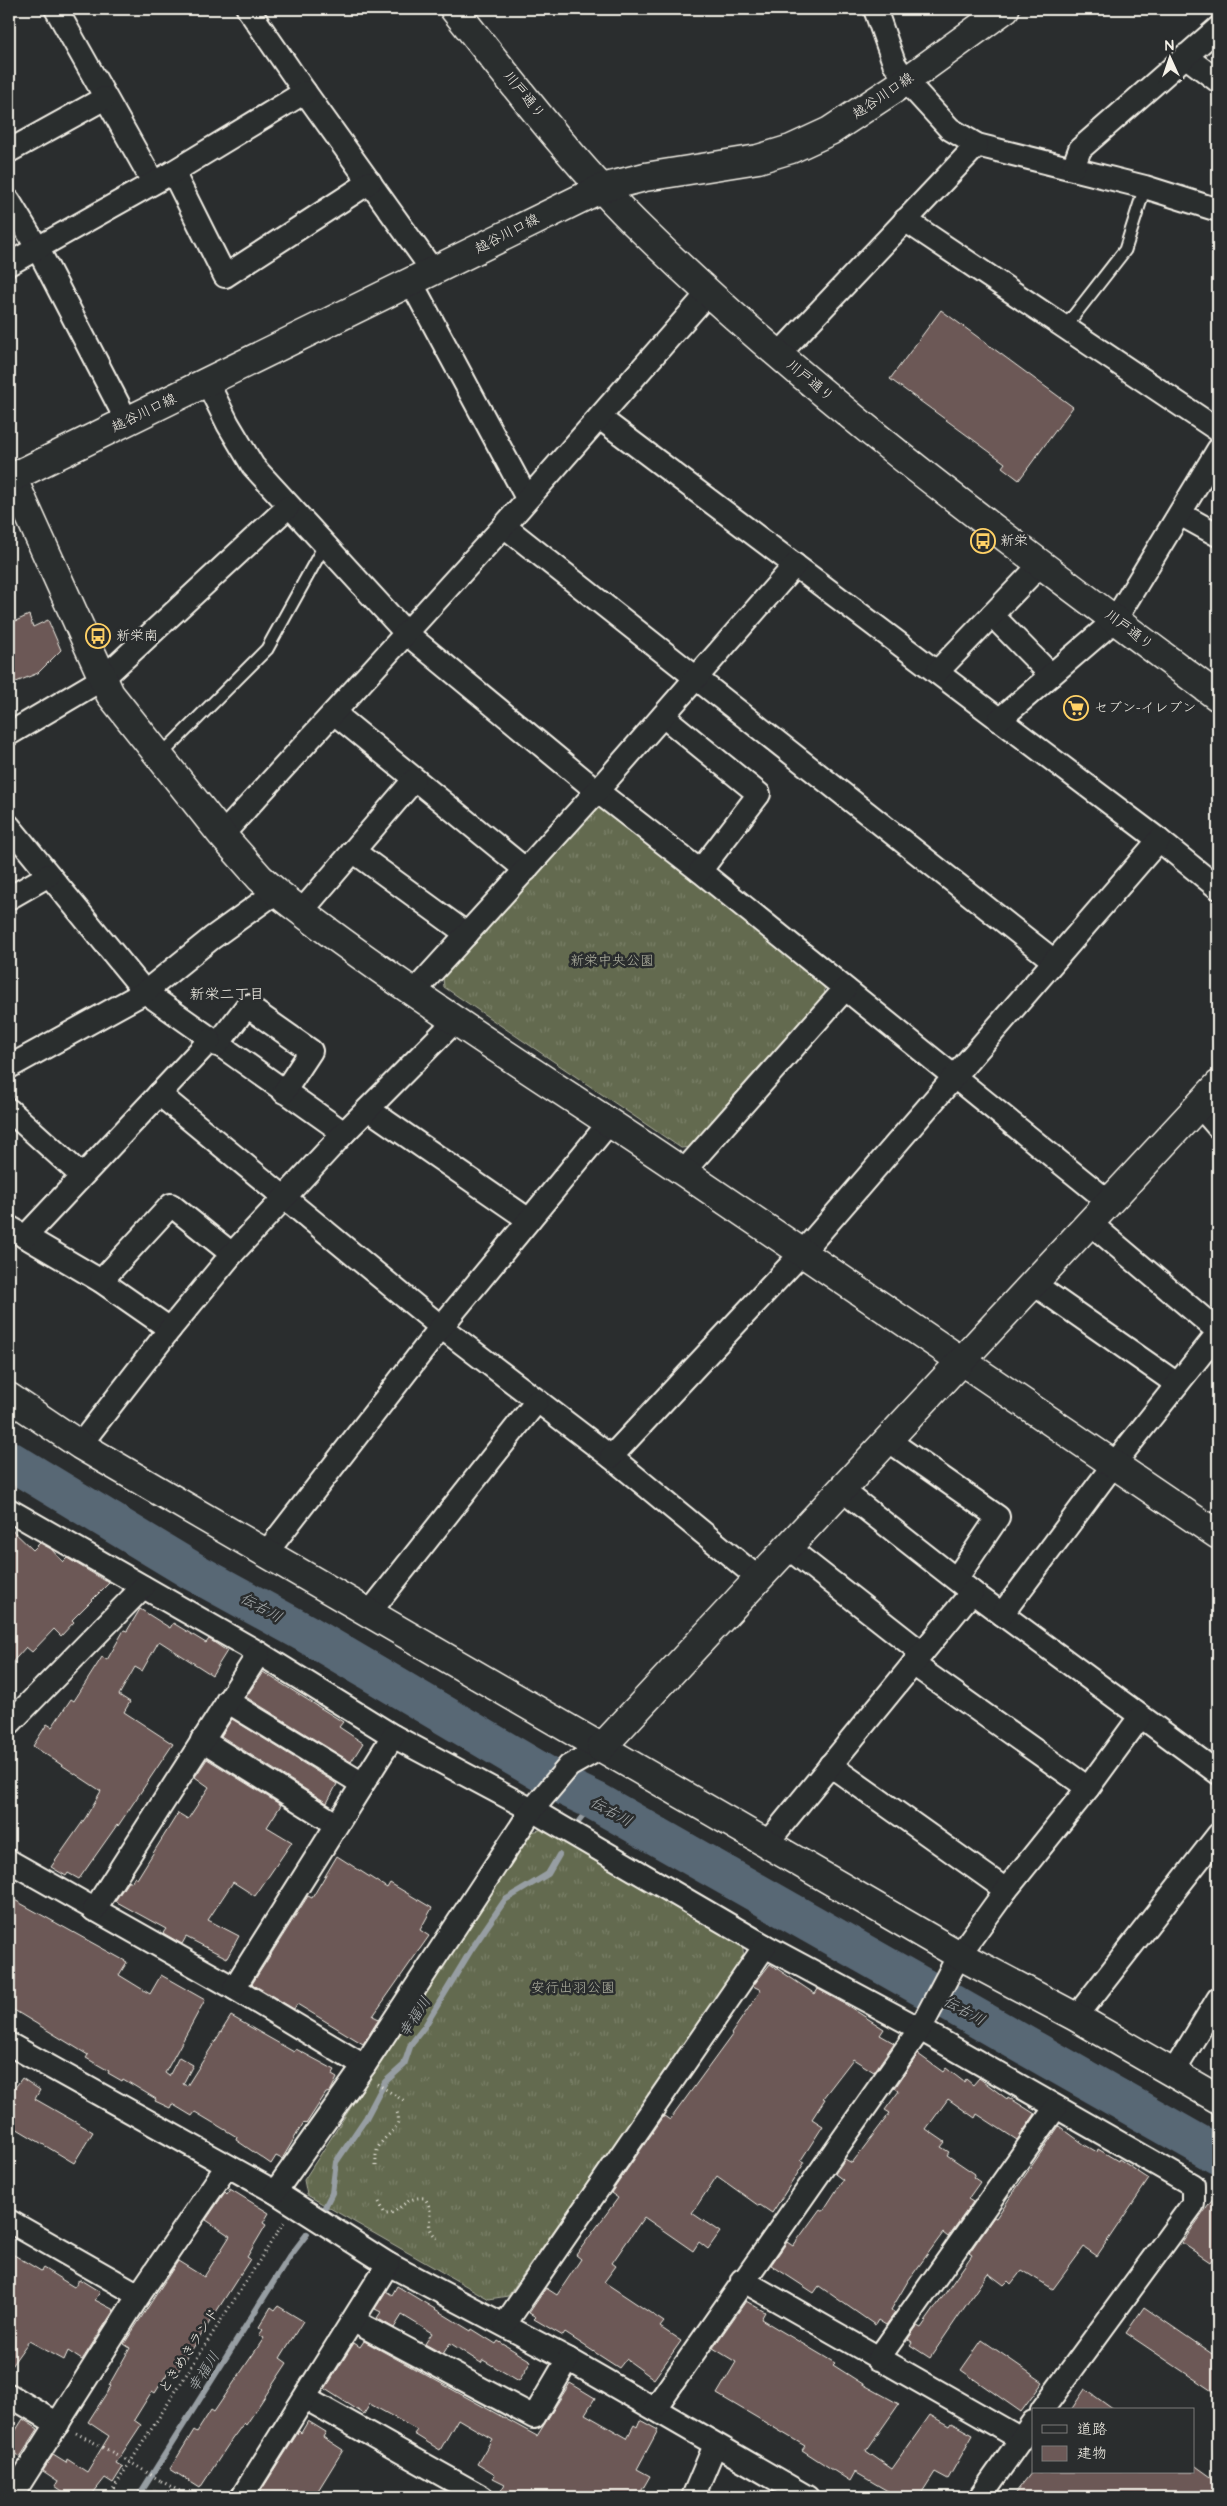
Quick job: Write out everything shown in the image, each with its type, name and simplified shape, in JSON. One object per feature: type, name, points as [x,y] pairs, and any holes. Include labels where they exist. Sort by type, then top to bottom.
[{"type":"street","points":[[56,9],[153,182]]},
{"type":"street","points":[[248,9],[370,182],[422,276],[527,498]]},
{"type":"street","name":"川戸通り","points":[[454,9],[602,188],[641,230],[709,292],[886,445],[1218,697]]},
{"type":"street","points":[[875,9],[894,63],[906,81],[950,129],[977,145],[1145,187],[1218,210]]},
{"type":"street","name":"越谷川口線","points":[[11,478],[602,188],[654,175],[758,159],[791,149],[830,131],[906,81],[1005,9]]},
{"type":"street","points":[[1073,168],[1080,149],[1218,28]]},
{"type":"street","points":[[1185,56],[1218,82]]},
{"type":"street","points":[[9,264],[38,250],[173,172],[305,92]]},
{"type":"street","points":[[9,151],[106,98]]},
{"type":"street","points":[[779,354],[905,220],[966,159],[977,145]]},
{"type":"street","points":[[173,172],[225,276],[370,182]]},
{"type":"street","points":[[9,201],[38,250],[127,421]]},
{"type":"street","points":[[905,220],[1218,430]]},
{"type":"street","points":[[222,835],[504,526],[709,292]]},
{"type":"street","points":[[207,382],[228,424],[253,466],[288,507],[406,633],[597,791],[700,870],[845,989],[956,1075],[1109,1202]]},
{"type":"street","points":[[600,418],[1159,840],[1218,888]]},
{"type":"street","points":[[999,720],[1115,620],[1218,450]]},
{"type":"street","points":[[11,478],[110,694],[222,835],[260,878],[301,912],[414,992],[683,1172],[801,1254],[963,1360],[1218,1535]]},
{"type":"street","points":[[9,734],[102,679],[288,507]]},
{"type":"street","points":[[1180,514],[1218,535]]},
{"type":"street","points":[[504,526],[1054,962]]},
{"type":"street","points":[[937,672],[1041,564]]},
{"type":"street","points":[[414,992],[597,791],[795,565]]},
{"type":"street","points":[[992,615],[1051,675]]},
{"type":"street","points":[[334,713],[526,870]]},
{"type":"street","points":[[663,716],[759,794],[700,870]]},
{"type":"street","points":[[301,912],[414,780]]},
{"type":"street","points":[[9,826],[145,992],[214,1043],[344,1133]]},
{"type":"street","points":[[611,1457],[801,1254],[1159,840]]},
{"type":"street","points":[[353,851],[467,934]]},
{"type":"street","points":[[9,898],[49,875]]},
{"type":"street","points":[[9,1067],[145,992],[212,938],[276,892]]},
{"type":"street","points":[[683,1172],[845,989]]},
{"type":"street","points":[[170,1329],[101,1281],[17,1232],[81,1175],[158,1094],[214,1043],[246,1006],[311,1051],[284,1092]]},
{"type":"street","points":[[80,1445],[170,1329],[232,1254],[344,1133],[456,1020]]},
{"type":"street","points":[[275,2192],[362,2069],[532,1809],[569,1766],[601,1748],[1218,1085]]},
{"type":"street","points":[[158,1094],[284,1200],[441,1327],[611,1457],[758,1578]]},
{"type":"street","points":[[1199,1105],[1218,1127]]},
{"type":"street","points":[[368,1109],[529,1220]]},
{"type":"street","points":[[9,1110],[81,1175]]},
{"type":"street","points":[[266,1553],[441,1327],[609,1123]]},
{"type":"street","points":[[101,1281],[171,1205],[232,1254]]},
{"type":"street","points":[[1002,1614],[1114,1464],[1218,1332],[1090,1223]]},
{"type":"street","points":[[1034,1284],[1177,1384]]},
{"type":"street","points":[[9,1397],[80,1445],[959,1956],[1076,2017],[1218,2099]]},
{"type":"street","points":[[370,1612],[537,1401]]},
{"type":"street","points":[[767,1843],[917,1659],[964,1585],[998,1517],[888,1440]]},
{"type":"street","points":[[842,1490],[1002,1614],[1140,1717],[1218,1772]]},
{"type":"street","points":[[9,1510],[259,1654],[393,1736],[532,1809],[765,1946],[920,2029],[1193,2186],[1194,2204],[1043,2408]]},
{"type":"street","points":[[787,1547],[917,1659],[1088,1788]]},
{"type":"street","points":[[9,1724],[144,1587]]},
{"type":"street","points":[[94,1910],[226,1701],[259,1654]]},
{"type":"street","points":[[226,1701],[361,1783]]},
{"type":"street","points":[[655,2408],[742,2280],[920,2029],[959,1956],[1006,1890],[1088,1788],[1140,1717]]},
{"type":"street","points":[[234,1988],[361,1783],[393,1736]]},
{"type":"street","points":[[202,1740],[336,1824]]},
{"type":"street","points":[[830,1765],[1006,1890]]},
{"type":"street","points":[[1076,2017],[1211,1859],[1218,1835]]},
{"type":"street","points":[[9,1861],[234,1988],[362,2069]]},
{"type":"street","points":[[505,2324],[765,1946]]},
{"type":"street","points":[[1173,2073],[1218,1999]]},
{"type":"street","points":[[9,2044],[275,2192],[388,2264],[505,2324],[568,2359],[807,2497]]},
{"type":"street","points":[[878,2359],[1056,2107]]},
{"type":"street","points":[[11,2497],[139,2295],[227,2166]]},
{"type":"street","points":[[9,2221],[139,2295]]},
{"type":"street","points":[[242,2497],[388,2264]]},
{"type":"street","points":[[742,2280],[878,2359],[1027,2431],[980,2497]]},
{"type":"street","points":[[354,2321],[534,2417],[568,2359]]},
{"type":"street","points":[[9,2395],[58,2424]]},
{"type":"street","points":[[305,2398],[482,2497]]},
{"type":"street","points":[[693,2497],[715,2445]]},
{"type":"lane","points":[[1065,327],[1125,250],[1145,187]]},
{"type":"lane","points":[[159,756],[267,649],[324,546]]},
{"type":"path","points":[[362,2069],[406,2102]]},
{"type":"path","points":[[376,2166],[376,2154],[379,2146],[397,2126],[399,2120],[396,2110]]},
{"type":"path","points":[[379,2202],[385,2214],[390,2214],[411,2198],[424,2198],[430,2204],[431,2213],[428,2223],[430,2233],[437,2238]]},
{"type":"path","name":"ときめきランド","points":[[108,2497],[288,2216]]},
{"type":"path","points":[[58,2424],[125,2459],[190,2497]]},
{"type":"shaded area","points":[[154,2488],[170,2497],[148,2497]]},
{"type":"green space","name":"新栄中央公園","points":[[607,806],[824,985],[825,997],[691,1147],[681,1148],[444,987],[443,978],[594,807]]},
{"type":"green space","name":"安行出羽公園","points":[[547,1828],[742,1941],[744,1959],[508,2296],[489,2299],[307,2195],[304,2180],[528,1833]]},
{"type":"building","points":[[941,310],[1073,407],[1019,480],[1002,467],[1005,463],[890,379]]},
{"type":"building","points":[[29,615],[33,627],[48,620],[61,650],[38,673],[9,685],[9,624]]},
{"type":"building","points":[[9,1527],[33,1550],[40,1543],[51,1549],[63,1562],[67,1558],[109,1583],[72,1620],[74,1622],[61,1636],[54,1629],[32,1652],[26,1647],[9,1666]]},
{"type":"building","points":[[140,1609],[170,1628],[173,1623],[206,1643],[209,1639],[227,1651],[212,1675],[159,1641],[142,1671],[135,1667],[119,1695],[130,1702],[124,1712],[173,1744],[118,1826],[79,1879],[68,1873],[66,1876],[51,1867],[86,1817],[101,1791],[33,1746],[47,1724],[52,1727],[71,1699],[74,1701],[102,1657],[107,1660],[124,1630],[127,1631]]},
{"type":"building","points":[[263,1672],[343,1722],[339,1727],[363,1743],[351,1762],[246,1697]]},
{"type":"building","points":[[232,1719],[337,1784],[327,1803],[221,1736]]},
{"type":"building","points":[[207,1759],[281,1805],[267,1827],[292,1842],[255,1896],[233,1882],[208,1920],[239,1936],[227,1958],[186,1937],[182,1944],[163,1933],[166,1929],[115,1901],[129,1880],[132,1882],[134,1877],[137,1879],[178,1813],[188,1819],[209,1787],[195,1777]]},
{"type":"building","points":[[337,1856],[387,1888],[390,1883],[432,1908],[420,1930],[429,1936],[373,2016],[379,2019],[363,2044],[297,2004],[294,2009],[252,1984],[308,1896],[312,1898]]},
{"type":"building","points":[[9,1897],[127,1962],[119,1975],[150,1994],[161,1975],[205,2000],[165,2073],[169,2076],[179,2057],[193,2065],[183,2084],[187,2086],[231,2016],[294,2052],[296,2049],[335,2070],[332,2075],[337,2078],[330,2092],[326,2093],[306,2124],[304,2122],[282,2159],[276,2156],[271,2164],[236,2140],[237,2137],[195,2112],[192,2116],[172,2104],[170,2108],[155,2101],[156,2099],[123,2079],[122,2081],[108,2073],[109,2071],[86,2058],[88,2055],[9,2007]]},
{"type":"building","points":[[770,1964],[815,1994],[818,1989],[845,2004],[884,2029],[880,2035],[894,2043],[874,2072],[853,2059],[823,2098],[825,2099],[812,2119],[823,2126],[801,2160],[805,2162],[772,2213],[717,2176],[692,2213],[720,2232],[708,2249],[699,2242],[693,2251],[644,2217],[612,2263],[616,2266],[604,2282],[664,2322],[660,2327],[681,2341],[654,2379],[626,2359],[619,2368],[565,2333],[563,2336],[534,2319],[536,2317],[529,2313],[546,2288],[557,2295],[581,2259],[576,2255],[618,2198],[611,2193],[664,2116],[670,2120],[732,2035],[761,1990],[753,1986]]},
{"type":"building","points":[[918,2054],[943,2072],[946,2068],[964,2082],[966,2079],[973,2085],[979,2078],[1007,2099],[1008,2097],[1035,2114],[1017,2140],[977,2114],[975,2118],[948,2099],[926,2129],[945,2142],[941,2147],[949,2152],[947,2155],[975,2174],[973,2177],[980,2182],[968,2199],[973,2202],[948,2237],[943,2233],[908,2281],[891,2310],[895,2313],[886,2325],[878,2320],[875,2325],[819,2286],[814,2293],[771,2265],[787,2242],[793,2246],[820,2209],[823,2211],[843,2180],[835,2174],[845,2159],[852,2163],[890,2113],[885,2110],[899,2091],[895,2088]]},
{"type":"building","points":[[22,2078],[40,2090],[35,2099],[93,2132],[74,2163],[9,2124],[9,2096]]},
{"type":"building","points":[[1059,2126],[1085,2145],[1097,2152],[1098,2149],[1118,2161],[1119,2159],[1149,2179],[1097,2256],[1084,2247],[1053,2289],[1022,2270],[1011,2284],[1008,2281],[1004,2285],[988,2273],[930,2358],[910,2345],[912,2342],[908,2339],[917,2326],[921,2328],[972,2255],[969,2253],[994,2217],[996,2218]]},
{"type":"building","points":[[230,2189],[269,2213],[263,2223],[266,2225],[247,2257],[250,2259],[177,2373],[170,2369],[155,2393],[152,2391],[134,2420],[141,2425],[116,2463],[123,2467],[113,2483],[105,2478],[90,2497],[71,2497],[55,2486],[58,2481],[43,2471],[53,2455],[66,2463],[67,2459],[87,2472],[109,2436],[88,2422],[111,2386],[109,2385],[130,2348],[124,2344],[178,2261],[204,2277],[230,2236],[206,2220],[225,2192],[227,2194]]},
{"type":"building","points":[[1218,2192],[1218,2250],[1210,2262],[1182,2243]]},
{"type":"building","points":[[9,2252],[41,2271],[43,2268],[74,2287],[79,2279],[100,2292],[95,2300],[114,2310],[82,2360],[68,2351],[64,2360],[29,2341],[9,2369]]},
{"type":"building","points":[[397,2286],[471,2331],[472,2329],[496,2344],[498,2341],[531,2361],[519,2381],[483,2360],[481,2363],[450,2343],[443,2354],[425,2344],[432,2333],[402,2315],[394,2328],[377,2318],[381,2312],[375,2309],[386,2291],[392,2295]]},
{"type":"building","points":[[746,2301],[765,2312],[761,2319],[835,2363],[833,2365],[866,2386],[899,2404],[866,2451],[892,2469],[930,2415],[949,2426],[951,2423],[973,2435],[948,2479],[935,2472],[919,2497],[898,2497],[855,2472],[850,2481],[802,2450],[805,2446],[717,2394],[736,2362],[713,2348]]},
{"type":"building","points":[[278,2306],[303,2321],[280,2358],[287,2363],[246,2425],[244,2423],[232,2439],[200,2488],[170,2469],[194,2430],[197,2432],[211,2410],[214,2412],[264,2338],[259,2335],[263,2330],[259,2327],[271,2307],[275,2310]]},
{"type":"building","points":[[1144,2307],[1218,2358],[1218,2395],[1126,2333]]},
{"type":"building","points":[[982,2340],[1043,2382],[1021,2412],[961,2370]]},
{"type":"building","points":[[364,2341],[537,2436],[570,2383],[595,2398],[585,2414],[627,2438],[634,2425],[637,2427],[640,2420],[658,2430],[637,2469],[650,2476],[638,2497],[497,2497],[505,2484],[493,2478],[495,2475],[477,2464],[492,2439],[458,2419],[440,2450],[414,2434],[417,2430],[370,2404],[364,2414],[325,2389],[354,2343],[360,2347]]},
{"type":"building","points":[[1085,2389],[1111,2408],[1072,2408]]},
{"type":"building","points":[[23,2419],[38,2429],[20,2457],[9,2450],[9,2441]]},
{"type":"building","points":[[308,2421],[326,2432],[323,2437],[343,2450],[314,2497],[257,2497],[299,2431],[301,2433]]},
{"type":"building","points":[[1194,2465],[1218,2482],[1218,2487],[1211,2497],[1012,2497],[1032,2472],[1032,2474],[1194,2474]]},
{"type":"waterway","name":"伝右川","points":[[9,1460],[194,1572],[307,1634],[568,1788],[595,1801],[1218,2155]]},
{"type":"waterway","name":"幸福川","points":[[579,1821],[595,1801]]},
{"type":"waterway","name":"幸福川","points":[[322,2213],[332,2193],[336,2162],[366,2118],[385,2082],[404,2065],[411,2044],[425,2026],[471,1950],[505,1900],[548,1874],[559,1855]]},
{"type":"waterway","name":"幸福川","points":[[138,2497],[288,2259],[307,2234]]},
{"type":"place","name":"新栄","points":[[983,541]]},
{"type":"place","name":"新栄南","points":[[98,636]]},
{"type":"place","name":"セブン-イレブン","points":[[1076,708]]},
{"type":"district","name":"新栄二丁目","points":[[227,994]]}]
